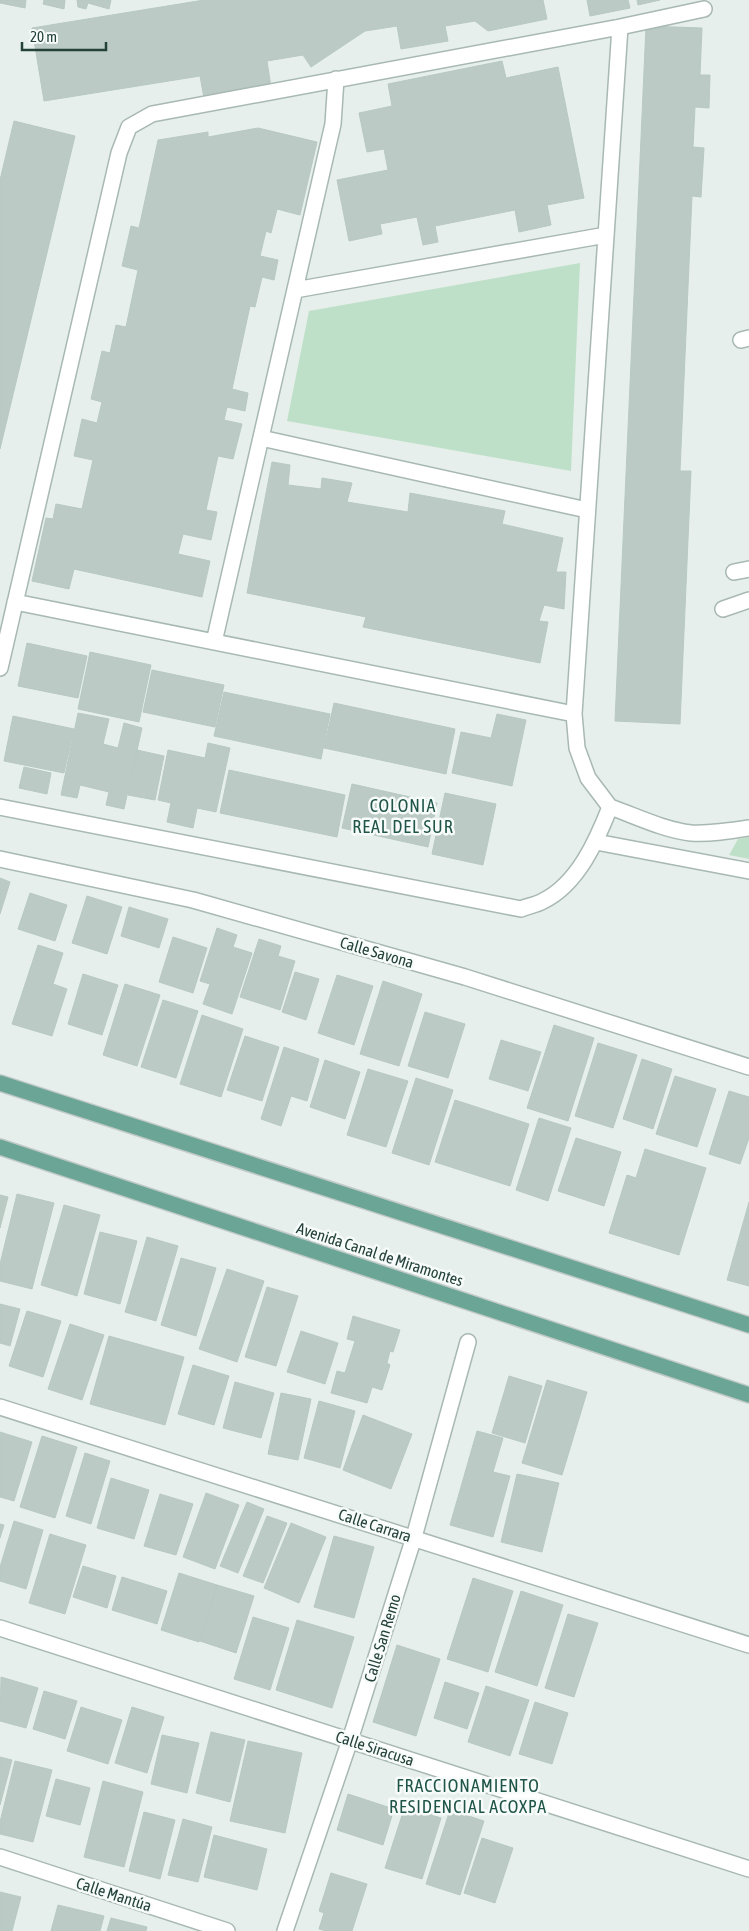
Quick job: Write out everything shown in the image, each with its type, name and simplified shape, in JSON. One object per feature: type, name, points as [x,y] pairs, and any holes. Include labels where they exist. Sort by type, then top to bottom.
[{"type":"main road","points":[[0,1083],[749,1326]]},
{"type":"main road","name":"Avenida Canal de Miramontes","points":[[0,1147],[749,1395]]},
{"type":"street","points":[[0,668],[119,152],[129,127],[152,114],[620,27],[704,9]]},
{"type":"street","points":[[620,27],[574,714],[578,748],[588,778],[610,807],[664,827],[690,833],[721,833],[749,828]]},
{"type":"street","points":[[214,642],[334,124],[336,79]]},
{"type":"street","points":[[295,290],[606,235]]},
{"type":"street","points":[[261,438],[587,510]]},
{"type":"street","points":[[734,572],[749,569]]},
{"type":"street","points":[[723,610],[749,600]]},
{"type":"street","points":[[15,602],[574,714]]},
{"type":"street","points":[[0,808],[521,909],[544,901],[567,884],[596,842],[610,807]]},
{"type":"street","points":[[596,842],[749,871]]},
{"type":"street","name":"Calle Savona","points":[[0,859],[193,900],[465,977],[749,1067]]},
{"type":"street","name":"Calle San Remo","points":[[285,1931],[350,1740],[414,1537],[468,1342]]},
{"type":"street","name":"Calle Carrara","points":[[0,1407],[749,1645]]},
{"type":"street","name":"Calle Siracusa","points":[[0,1628],[749,1869]]},
{"type":"street","name":"Calle Mantúa","points":[[0,1857],[227,1931]]},
{"type":"green space","points":[[580,263],[571,471],[287,421],[309,311]]},
{"type":"green space","points":[[749,837],[749,859],[729,855],[738,839]]},
{"type":"building","points":[[0,0],[26,0],[25,8],[0,3]]},
{"type":"building","points":[[44,0],[65,0],[64,9],[43,4]]},
{"type":"building","points":[[77,0],[111,0],[109,9],[88,3],[86,9],[78,7]]},
{"type":"building","points":[[204,0],[543,0],[547,19],[488,31],[475,21],[445,26],[448,41],[401,49],[397,26],[365,31],[311,67],[303,55],[267,61],[271,87],[204,98],[200,76],[44,101],[32,28]]},
{"type":"building","points":[[587,0],[628,0],[630,8],[590,16]]},
{"type":"building","points":[[637,0],[660,0],[638,5]]},
{"type":"building","points":[[646,26],[702,28],[700,75],[710,75],[709,108],[695,107],[693,147],[704,148],[701,197],[692,196],[680,471],[691,471],[680,724],[615,721]]},
{"type":"building","points":[[502,61],[506,78],[558,67],[584,198],[547,205],[551,225],[519,232],[515,210],[435,226],[438,242],[423,245],[417,217],[380,224],[382,234],[349,241],[337,180],[388,170],[384,149],[367,152],[359,113],[392,106],[388,84]]},
{"type":"building","points":[[14,121],[75,136],[0,449],[0,180]]},
{"type":"building","points":[[258,128],[317,142],[300,215],[277,209],[271,233],[266,231],[260,256],[278,260],[274,280],[262,277],[255,307],[250,306],[232,389],[248,393],[245,411],[227,407],[224,420],[242,424],[233,459],[218,456],[206,510],[217,512],[211,540],[183,534],[178,554],[210,561],[202,597],[74,569],[69,589],[32,581],[46,518],[53,519],[56,504],[82,509],[93,460],[74,456],[82,419],[97,423],[102,402],[91,399],[102,351],[110,353],[116,325],[126,327],[138,270],[122,266],[131,226],[139,228],[158,140],[208,132],[208,137]]},
{"type":"building","points":[[272,462],[290,465],[288,485],[321,489],[322,478],[352,483],[347,502],[408,512],[410,493],[505,511],[502,524],[563,538],[556,572],[566,572],[564,609],[544,605],[539,621],[548,622],[540,663],[363,627],[366,617],[247,593]]},
{"type":"building","points":[[27,643],[87,656],[78,698],[18,686]]},
{"type":"building","points":[[90,652],[151,665],[139,722],[78,709]]},
{"type":"building","points":[[152,670],[224,685],[215,727],[143,712]]},
{"type":"building","points":[[224,692],[330,714],[321,759],[214,736]]},
{"type":"building","points":[[334,703],[455,729],[446,774],[324,748]]},
{"type":"building","points":[[78,713],[109,719],[103,744],[118,748],[124,723],[142,728],[124,809],[106,805],[109,792],[80,785],[77,798],[61,795]]},
{"type":"building","points":[[497,714],[526,720],[512,786],[452,773],[461,732],[491,738]]},
{"type":"building","points":[[13,716],[74,729],[64,773],[4,761]]},
{"type":"building","points":[[208,743],[230,748],[216,812],[197,808],[193,828],[167,822],[171,803],[158,800],[168,750],[205,758]]},
{"type":"building","points":[[137,750],[164,756],[155,800],[128,795]]},
{"type":"building","points":[[24,767],[51,773],[47,794],[19,788]]},
{"type":"building","points":[[229,770],[345,795],[337,837],[220,813]]},
{"type":"building","points":[[352,784],[437,803],[428,847],[342,828]]},
{"type":"building","points":[[445,793],[496,804],[483,865],[432,854]]},
{"type":"building","points":[[0,878],[10,882],[0,914]]},
{"type":"building","points":[[30,893],[67,905],[55,941],[18,929]]},
{"type":"building","points":[[87,896],[122,907],[107,954],[72,943]]},
{"type":"building","points":[[129,907],[168,919],[159,948],[121,936]]},
{"type":"building","points":[[217,928],[237,935],[233,947],[252,953],[232,1014],[203,1004],[210,984],[200,981]]},
{"type":"building","points":[[173,937],[207,948],[193,993],[159,982]]},
{"type":"building","points":[[259,939],[281,946],[278,956],[295,961],[280,1010],[240,997]]},
{"type":"building","points":[[38,945],[63,953],[53,984],[67,989],[52,1036],[12,1024]]},
{"type":"building","points":[[295,972],[319,979],[306,1020],[282,1012]]},
{"type":"building","points":[[83,974],[118,985],[102,1035],[68,1024]]},
{"type":"building","points":[[337,975],[373,986],[354,1045],[318,1033]]},
{"type":"building","points":[[383,981],[422,994],[399,1066],[360,1054]]},
{"type":"building","points":[[125,984],[160,995],[137,1066],[103,1055]]},
{"type":"building","points":[[163,1000],[198,1011],[176,1078],[141,1067]]},
{"type":"building","points":[[425,1012],[465,1024],[448,1078],[408,1066]]},
{"type":"building","points":[[202,1015],[243,1029],[221,1097],[180,1084]]},
{"type":"building","points":[[554,1025],[594,1038],[568,1121],[527,1108]]},
{"type":"building","points":[[245,1036],[279,1047],[262,1101],[227,1090]]},
{"type":"building","points":[[501,1040],[541,1052],[528,1091],[489,1079]]},
{"type":"building","points":[[598,1043],[637,1055],[613,1128],[575,1116]]},
{"type":"building","points":[[284,1047],[319,1059],[307,1101],[291,1096],[281,1126],[261,1119]]},
{"type":"building","points":[[642,1059],[672,1069],[653,1129],[623,1119]]},
{"type":"building","points":[[325,1060],[360,1072],[345,1119],[310,1107]]},
{"type":"building","points":[[368,1069],[408,1081],[386,1147],[347,1135]]},
{"type":"building","points":[[675,1076],[716,1089],[697,1147],[656,1134]]},
{"type":"building","points":[[416,1078],[453,1090],[429,1165],[392,1153]]},
{"type":"building","points":[[729,1091],[749,1097],[749,1138],[740,1164],[709,1154]]},
{"type":"building","points":[[455,1100],[529,1124],[510,1186],[435,1162]]},
{"type":"building","points":[[539,1118],[571,1128],[548,1201],[516,1190]]},
{"type":"building","points":[[576,1138],[621,1152],[604,1206],[558,1191]]},
{"type":"building","points":[[645,1149],[706,1168],[679,1255],[609,1233],[627,1175],[636,1178]]},
{"type":"building","points":[[17,1194],[54,1203],[32,1289],[0,1281],[0,1264]]},
{"type":"building","points":[[0,1195],[8,1197],[0,1228]]},
{"type":"building","points":[[749,1202],[749,1286],[727,1280]]},
{"type":"building","points":[[64,1205],[100,1215],[77,1296],[41,1285]]},
{"type":"building","points":[[100,1232],[137,1241],[120,1304],[84,1294]]},
{"type":"building","points":[[147,1237],[178,1246],[156,1321],[125,1312]]},
{"type":"building","points":[[181,1258],[216,1268],[196,1336],[161,1325]]},
{"type":"building","points":[[227,1269],[264,1281],[237,1362],[199,1349]]},
{"type":"building","points":[[267,1287],[298,1296],[276,1366],[245,1357]]},
{"type":"building","points":[[0,1304],[20,1309],[10,1346],[0,1343]]},
{"type":"building","points":[[27,1311],[61,1321],[43,1377],[9,1366]]},
{"type":"building","points":[[353,1316],[400,1330],[393,1352],[390,1351],[387,1363],[390,1365],[382,1390],[372,1387],[367,1403],[331,1393],[337,1371],[345,1373],[355,1341],[347,1339]]},
{"type":"building","points":[[70,1324],[104,1335],[82,1400],[48,1389]]},
{"type":"building","points":[[301,1331],[338,1343],[325,1384],[287,1372]]},
{"type":"building","points":[[109,1336],[184,1357],[165,1425],[90,1404]]},
{"type":"building","points":[[193,1365],[229,1376],[214,1425],[178,1414]]},
{"type":"building","points":[[509,1376],[542,1386],[525,1443],[492,1433]]},
{"type":"building","points":[[547,1380],[587,1392],[562,1475],[522,1463]]},
{"type":"building","points":[[235,1382],[274,1393],[261,1438],[223,1428]]},
{"type":"building","points":[[281,1393],[311,1399],[298,1460],[268,1454]]},
{"type":"building","points":[[319,1401],[355,1411],[340,1468],[304,1458]]},
{"type":"building","points":[[363,1415],[412,1434],[391,1489],[343,1470]]},
{"type":"building","points":[[477,1431],[503,1438],[493,1472],[510,1476],[493,1537],[450,1525]]},
{"type":"building","points":[[0,1432],[32,1442],[14,1501],[0,1497]]},
{"type":"building","points":[[42,1436],[77,1447],[55,1518],[20,1507]]},
{"type":"building","points":[[85,1453],[110,1461],[91,1524],[66,1516]]},
{"type":"building","points":[[517,1474],[559,1483],[542,1552],[501,1542]]},
{"type":"building","points":[[111,1478],[149,1490],[134,1539],[97,1528]]},
{"type":"building","points":[[206,1493],[239,1505],[215,1569],[183,1557]]},
{"type":"building","points":[[160,1494],[193,1504],[176,1555],[144,1546]]},
{"type":"building","points":[[247,1502],[264,1509],[238,1573],[220,1566]]},
{"type":"building","points":[[267,1516],[287,1523],[263,1583],[243,1576]]},
{"type":"building","points":[[14,1521],[43,1530],[26,1589],[0,1581],[0,1567]]},
{"type":"building","points":[[291,1523],[326,1537],[299,1603],[264,1588]]},
{"type":"building","points":[[0,1524],[4,1525],[0,1538]]},
{"type":"building","points":[[50,1534],[86,1545],[65,1614],[29,1603]]},
{"type":"building","points":[[334,1536],[374,1547],[354,1618],[314,1607]]},
{"type":"building","points":[[83,1566],[116,1576],[107,1608],[73,1597]]},
{"type":"building","points":[[179,1573],[217,1585],[199,1642],[161,1630]]},
{"type":"building","points":[[122,1577],[167,1591],[157,1624],[112,1610]]},
{"type":"building","points":[[473,1578],[513,1591],[488,1672],[447,1659]]},
{"type":"building","points":[[217,1585],[254,1596],[236,1653],[200,1641]]},
{"type":"building","points":[[521,1591],[563,1605],[537,1686],[495,1672]]},
{"type":"building","points":[[568,1614],[598,1623],[574,1697],[545,1688]]},
{"type":"building","points":[[253,1617],[289,1628],[270,1690],[234,1679]]},
{"type":"building","points":[[297,1620],[354,1637],[332,1708],[276,1690]]},
{"type":"building","points":[[397,1645],[440,1659],[416,1736],[373,1722]]},
{"type":"building","points":[[1,1677],[38,1688],[26,1728],[0,1721]]},
{"type":"building","points":[[445,1682],[479,1693],[467,1729],[434,1718]]},
{"type":"building","points":[[486,1686],[529,1700],[510,1756],[468,1742]]},
{"type":"building","points":[[44,1691],[77,1701],[65,1739],[33,1729]]},
{"type":"building","points":[[535,1702],[568,1713],[552,1764],[519,1754]]},
{"type":"building","points":[[81,1707],[122,1720],[108,1764],[67,1751]]},
{"type":"building","points":[[132,1707],[164,1717],[147,1773],[115,1763]]},
{"type":"building","points":[[211,1732],[245,1740],[230,1802],[196,1793]]},
{"type":"building","points":[[162,1735],[199,1743],[187,1793],[151,1784]]},
{"type":"building","points":[[248,1741],[302,1753],[285,1833],[230,1821]]},
{"type":"building","points":[[0,1757],[12,1760],[0,1805]]},
{"type":"building","points":[[15,1761],[52,1770],[33,1842],[0,1834],[0,1822]]},
{"type":"building","points":[[56,1779],[90,1788],[80,1825],[46,1816]]},
{"type":"building","points":[[103,1781],[143,1792],[124,1867],[84,1857]]},
{"type":"building","points":[[348,1794],[394,1809],[383,1845],[337,1830]]},
{"type":"building","points":[[405,1806],[441,1818],[422,1879],[385,1868]]},
{"type":"building","points":[[450,1810],[484,1821],[460,1895],[426,1884]]},
{"type":"building","points":[[144,1812],[175,1820],[160,1879],[129,1871]]},
{"type":"building","points":[[183,1819],[212,1827],[198,1882],[168,1875]]},
{"type":"building","points":[[214,1835],[267,1849],[257,1890],[204,1877]]},
{"type":"building","points":[[482,1838],[513,1848],[495,1903],[464,1893]]},
{"type":"building","points":[[331,1873],[367,1884],[352,1931],[326,1931],[319,1929],[324,1913],[319,1911]]},
{"type":"building","points":[[0,1892],[21,1897],[12,1931],[0,1931]]},
{"type":"building","points":[[58,1905],[104,1916],[100,1931],[51,1931]]},
{"type":"building","points":[[111,1918],[147,1927],[146,1931],[107,1931]]},
{"type":"district","name":"COLONIA REAL DEL SUR","points":[[403,815]]},
{"type":"district","name":"FRACCIONAMIENTO RESIDENCIAL ACOXPA","points":[[468,1795]]}]
